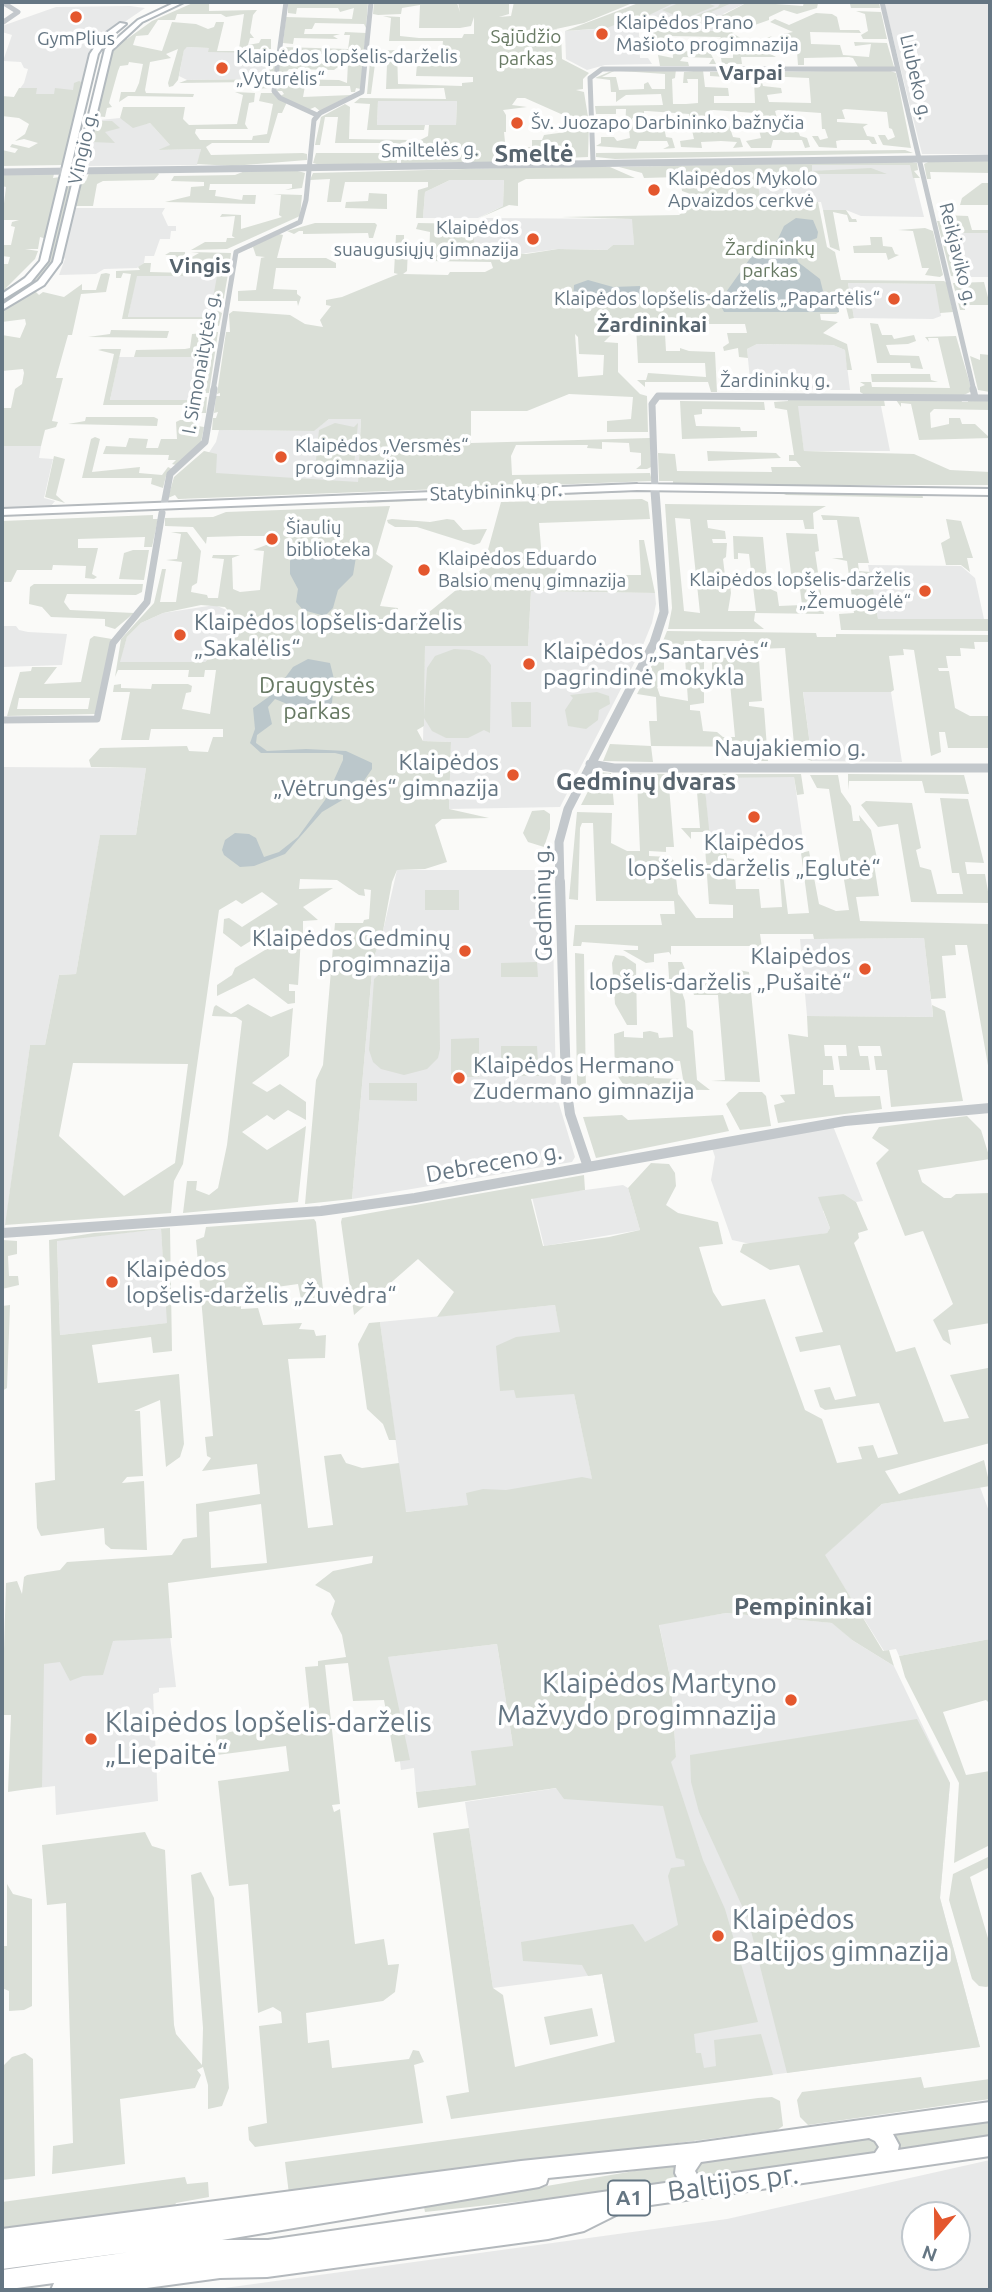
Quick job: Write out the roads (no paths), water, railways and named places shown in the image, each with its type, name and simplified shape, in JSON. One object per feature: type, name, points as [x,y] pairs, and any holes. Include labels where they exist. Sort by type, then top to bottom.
[{"type":"main road","name":"Vingio g.","points":[[2,298],[28,280],[44,261],[94,54],[111,33],[130,19],[165,2]]},
{"type":"main road","name":"Vingio g.","points":[[2,309],[34,289],[53,269],[61,252],[106,55],[121,35],[148,16],[181,2]]},
{"type":"main road","points":[[111,33],[121,35]]},
{"type":"main road","points":[[80,105],[93,107]]},
{"type":"main road","name":"Statybininkų pr.","points":[[2,512],[163,509],[655,491],[990,492]]},
{"type":"main road","name":"Statybininkų pr.","points":[[782,493],[990,501]]},
{"type":"main road","name":"Statybininkų pr.","points":[[2,520],[99,511]]},
{"type":"main road","name":"Baltijos pr.","points":[[570,2168],[696,2153],[990,2110]]},
{"type":"main road","points":[[869,2128],[882,2134],[890,2145],[888,2154],[879,2162]]},
{"type":"main road","name":"Baltijos pr.","points":[[268,2250],[990,2146]]},
{"type":"main road","points":[[695,2189],[685,2173],[686,2164],[696,2153]]},
{"type":"main road","points":[[2,2239],[521,2171],[570,2168]]},
{"type":"main road","name":"A1","points":[[2,2259],[217,2231],[463,2192],[570,2168]]},
{"type":"main road","points":[[61,2290],[222,2269],[267,2267],[548,2229],[583,2221],[635,2197]]},
{"type":"main road","name":"A1","points":[[2,2280],[218,2250],[268,2250]]},
{"type":"main road","points":[[222,2269],[268,2250]]},
{"type":"street","points":[[2,2],[18,12],[2,23]]},
{"type":"street","points":[[286,2],[274,91],[280,98],[317,116]]},
{"type":"street","points":[[309,168],[313,124],[317,116],[362,92],[370,2]]},
{"type":"street","name":"Liubeko g.","points":[[882,2],[919,159]]},
{"type":"street","points":[[593,162],[590,78],[597,71],[630,67],[897,69]]},
{"type":"street","name":"Smiltelės g.","points":[[2,171],[990,158]]},
{"type":"street","name":"Reikjaviko g.","points":[[919,159],[975,397]]},
{"type":"street","name":"I. Simonaitytės g.","points":[[163,509],[170,474],[205,442],[236,252],[300,222],[309,168]]},
{"type":"street","name":"Žardininkų g.","points":[[655,491],[652,404],[658,396],[990,398]]},
{"type":"street","name":"Gedminų g.","points":[[588,1167],[570,1114],[566,1085],[559,842],[568,809],[654,643],[664,612],[655,491]]},
{"type":"street","points":[[2,720],[97,719],[113,643],[119,632],[147,603],[163,509]]},
{"type":"street","name":"Naujakiemio g.","points":[[590,765],[614,768],[990,768]]},
{"type":"street","name":"Debreceno g.","points":[[2,1233],[321,1211],[415,1198],[845,1121],[990,1108]]},
{"type":"place","name":"GymPlius","points":[[76,17]]},
{"type":"place","name":"Klaipėdos Prano Mašioto progimnazija","points":[[602,34]]},
{"type":"place","name":"Klaipėdos lopšelis-darželis „Vyturėlis“","points":[[222,68]]},
{"type":"place","name":"Šv. Juozapo Darbininko bažnyčia","points":[[517,123]]},
{"type":"place","name":"Klaipėdos Mykolo Apvaizdos cerkvė","points":[[654,190]]},
{"type":"place","name":"Klaipėdos suaugusiųjų gimnazija","points":[[533,239]]},
{"type":"place","name":"Klaipėdos lopšelis-darželis „Papartėlis“","points":[[894,299]]},
{"type":"place","name":"Klaipėdos „Versmės“ progimnazija","points":[[281,457]]},
{"type":"place","name":"Šiaulių biblioteka","points":[[272,539]]},
{"type":"place","name":"Klaipėdos Eduardo Balsio menų gimnazija","points":[[424,570]]},
{"type":"place","name":"Klaipėdos lopšelis-darželis „Žemuogėlė“","points":[[925,591]]},
{"type":"place","name":"Klaipėdos lopšelis-darželis „Sakalėlis“","points":[[180,635]]},
{"type":"place","name":"Klaipėdos „Santarvės“ pagrindinė mokykla","points":[[529,664]]},
{"type":"place","name":"Klaipėdos „Vėtrungės“ gimnazija","points":[[513,775]]},
{"type":"place","name":"Klaipėdos lopšelis-darželis „Eglutė“","points":[[754,817]]},
{"type":"place","name":"Klaipėdos Gedminų progimnazija","points":[[465,951]]},
{"type":"place","name":"Klaipėdos lopšelis-darželis „Pušaitė“","points":[[865,969]]},
{"type":"place","name":"Klaipėdos Hermano Zudermano gimnazija","points":[[459,1078]]},
{"type":"place","name":"Klaipėdos lopšelis-darželis „Žuvėdra“","points":[[112,1282]]},
{"type":"place","name":"Klaipėdos Martyno Mažvydo progimnazija","points":[[791,1700]]},
{"type":"place","name":"Klaipėdos lopšelis-darželis „Liepaitė“","points":[[91,1739]]},
{"type":"place","name":"Klaipėdos Baltijos gimnazija","points":[[718,1936]]},
{"type":"district","name":"Varpai","points":[[751,73]]},
{"type":"district","name":"Smeltė","points":[[534,154]]},
{"type":"district","name":"Vingis","points":[[200,266]]},
{"type":"district","name":"Žardininkai","points":[[652,325]]},
{"type":"district","name":"Gedminų dvaras","points":[[646,782]]},
{"type":"district","name":"Pempininkai","points":[[803,1607]]},
{"type":"park label","name":"Sąjūdžio parkas","points":[[526,48]]},
{"type":"park label","name":"Žardininkų parkas","points":[[770,260]]},
{"type":"park label","name":"Draugystės parkas","points":[[317,698]]}]
